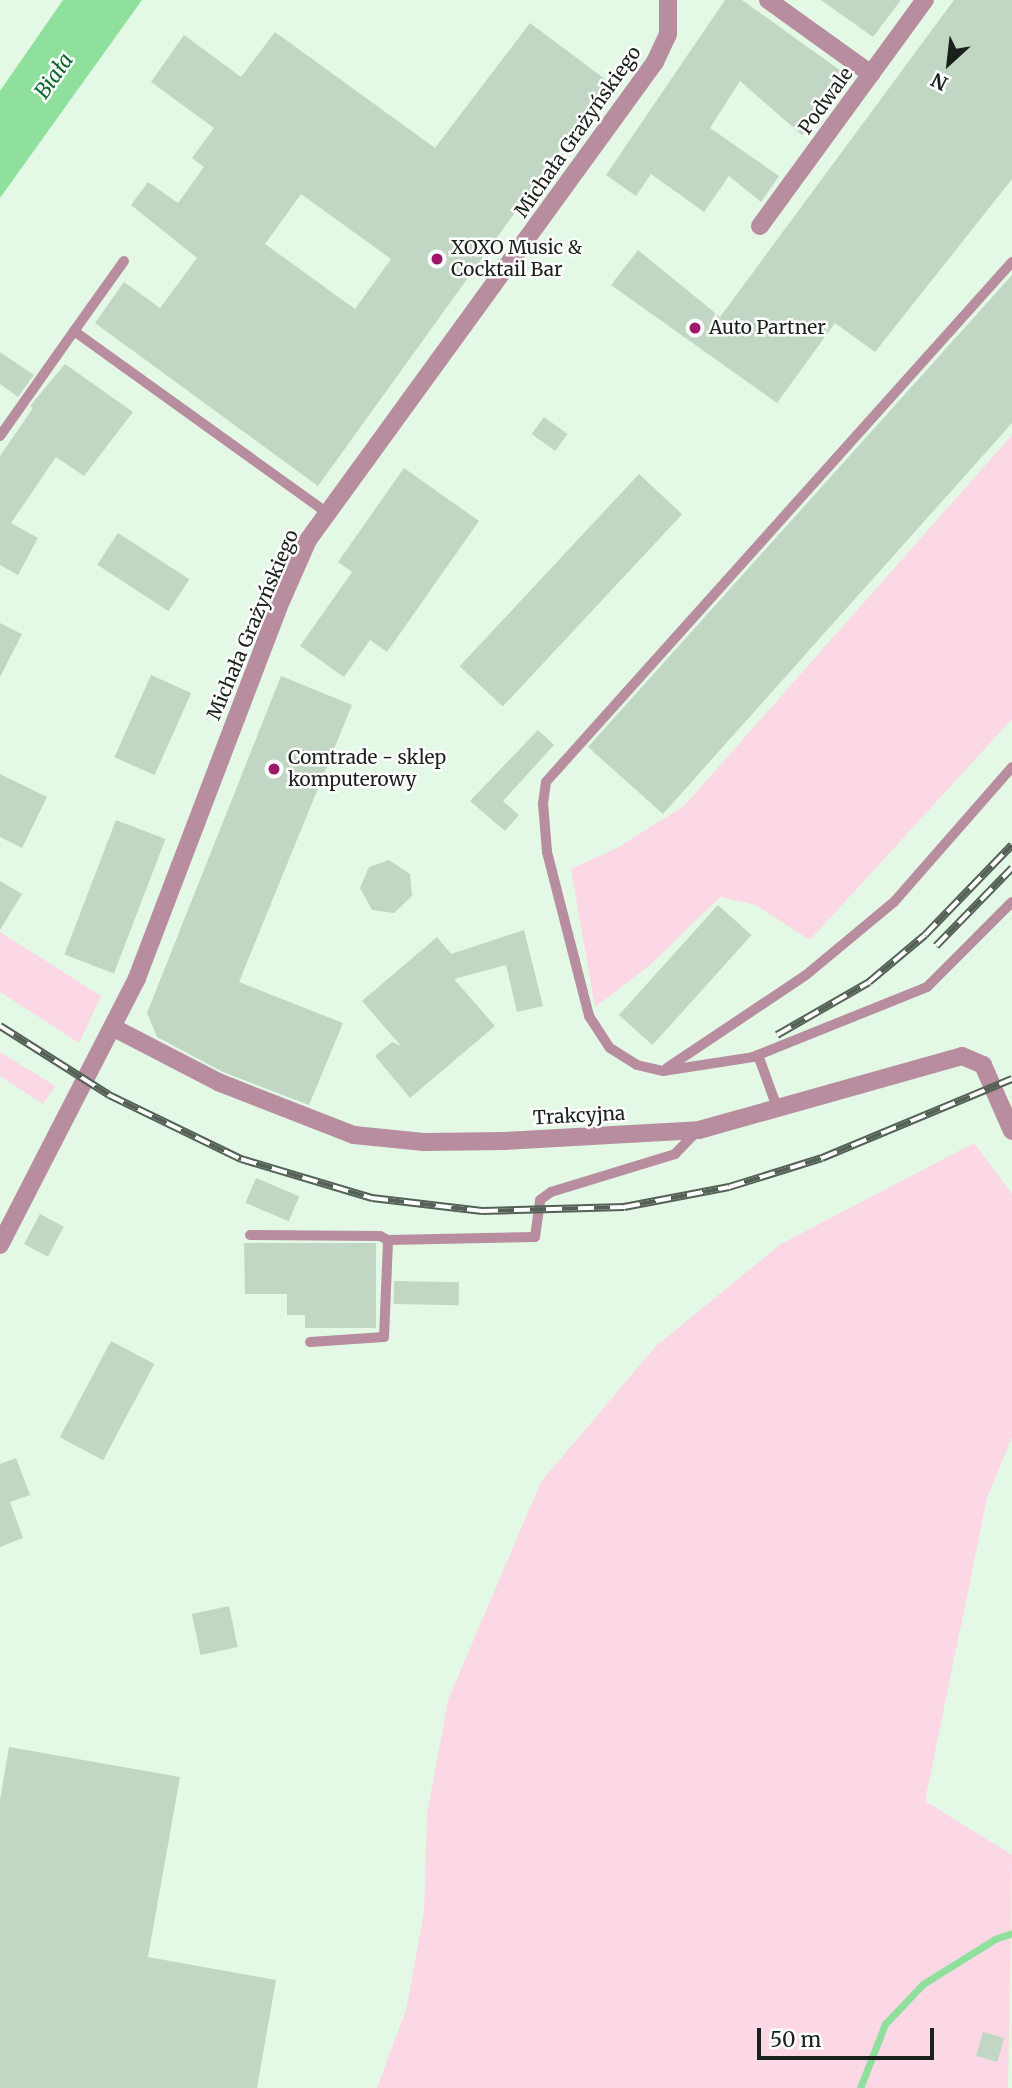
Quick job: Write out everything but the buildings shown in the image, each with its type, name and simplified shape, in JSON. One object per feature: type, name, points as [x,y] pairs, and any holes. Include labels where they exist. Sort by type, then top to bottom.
[{"type":"street","name":"Michała Grażyńskiego","points":[[0,1245],[114,1028],[278,608],[326,512],[655,62],[668,34],[668,0]]},
{"type":"street","points":[[768,0],[872,74]]},
{"type":"street","name":"Podwale","points":[[760,226],[925,0]]},
{"type":"street","name":"Trakcyjna","points":[[114,1028],[218,1082],[354,1135],[424,1142],[504,1141],[699,1130],[779,1110],[962,1056],[983,1065],[1012,1131]]},
{"type":"lane","points":[[0,436],[124,261]]},
{"type":"lane","points":[[1012,262],[546,782],[543,803],[547,852],[589,1016],[610,1048],[637,1065],[663,1071],[758,1055],[927,987],[1012,902]]},
{"type":"lane","points":[[74,331],[326,512]]},
{"type":"lane","points":[[663,1071],[806,975],[894,902],[1012,768]]},
{"type":"lane","points":[[758,1055],[779,1110]]},
{"type":"lane","points":[[250,1235],[380,1236],[388,1240],[535,1237],[540,1200],[551,1192],[675,1154],[699,1130]]},
{"type":"lane","points":[[310,1342],[384,1337],[388,1240]]},
{"type":"shaded area","points":[[1012,435],[1012,719],[810,940],[756,905],[720,897],[650,965],[595,1007],[571,869],[617,848],[684,806]]},
{"type":"shaded area","points":[[0,932],[101,996],[79,1043],[0,992]]},
{"type":"shaded area","points":[[0,1052],[55,1086],[43,1104],[0,1076]]},
{"type":"shaded area","points":[[974,1143],[1012,1194],[1012,1437],[987,1498],[925,1801],[1012,1855],[1008,2088],[377,2088],[406,2010],[424,1913],[427,1814],[448,1700],[541,1482],[656,1346],[781,1244]]},
{"type":"water","name":"Biała","points":[[63,0],[142,0],[0,198],[0,91]]},
{"type":"waterway","points":[[860,2088],[885,2024],[923,1984],[995,1939],[1012,1933]]},
{"type":"railway","points":[[777,1035],[869,982],[925,935],[1012,845]]},
{"type":"railway","points":[[936,946],[1012,868]]},
{"type":"railway","points":[[0,1026],[109,1095],[241,1159],[372,1198],[482,1211],[624,1207],[729,1187],[822,1158],[1012,1079]]},
{"type":"place","name":"XOXO Music & Cocktail Bar","points":[[437,259]]},
{"type":"place","name":"Auto Partner","points":[[695,328]]},
{"type":"place","name":"Comtrade - sklep komputerowy","points":[[274,769]]}]
